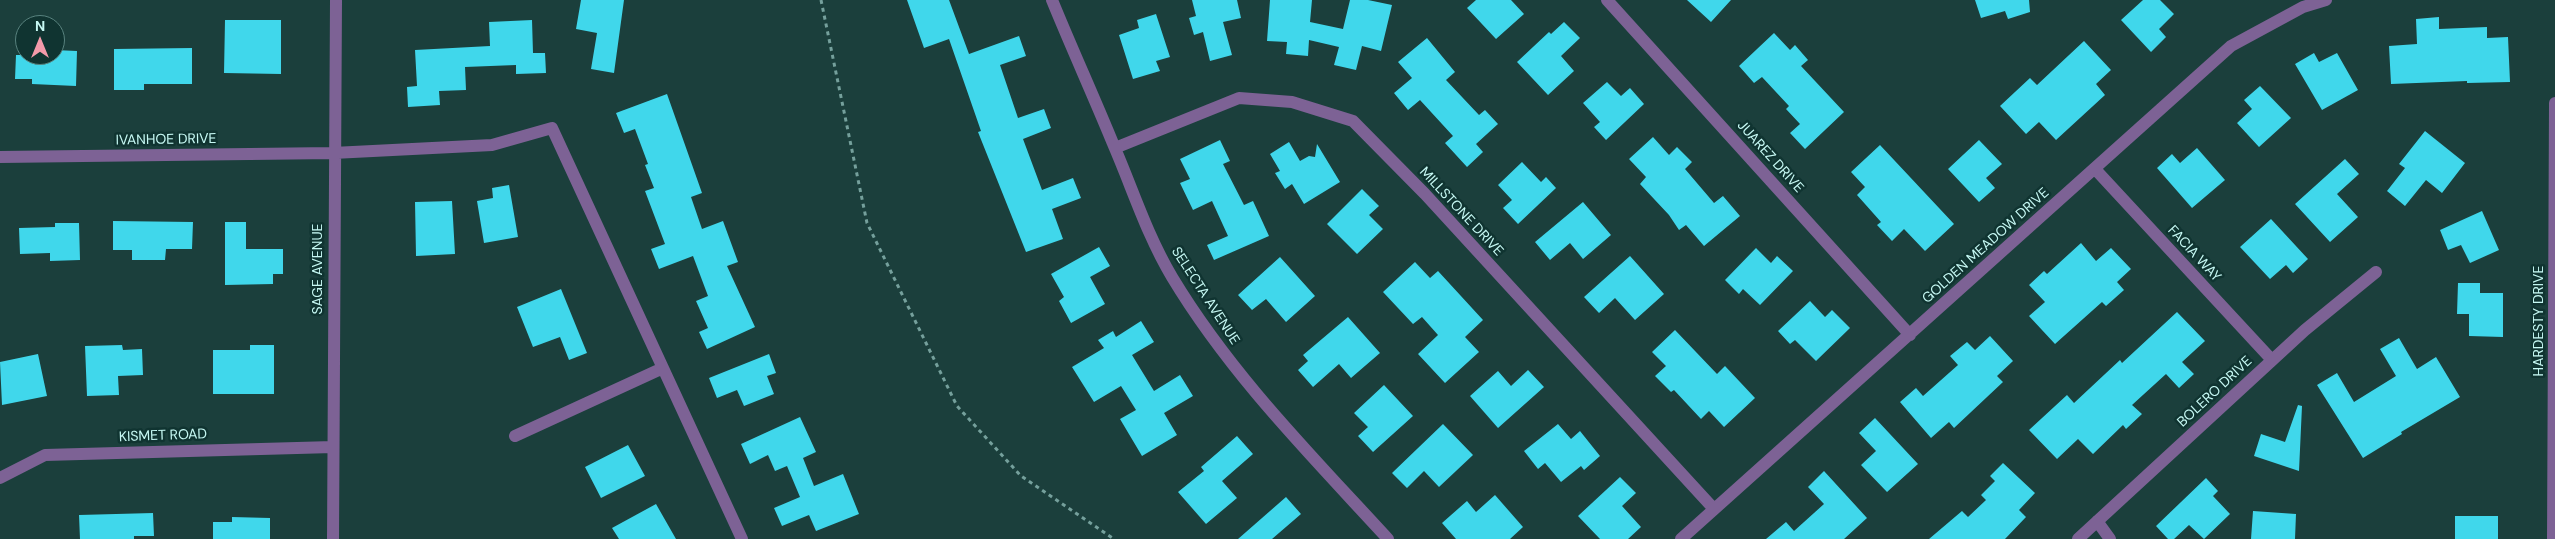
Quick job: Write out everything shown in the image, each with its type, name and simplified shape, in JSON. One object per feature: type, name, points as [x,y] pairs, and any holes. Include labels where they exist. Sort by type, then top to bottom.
[{"type":"street","name":"SAGE AVENUE","points":[[333,539],[333,153],[336,0]]},
{"type":"street","name":"SELECTA AVENUE","points":[[1052,0],[1115,148],[1140,215],[1172,276],[1208,332],[1252,391],[1388,539]]},
{"type":"street","name":"JUAREZ DRIVE","points":[[1607,0],[1910,334]]},
{"type":"street","name":"GOLDEN MEADOW DRIVE","points":[[1681,539],[2231,46],[2301,4],[2326,0]]},
{"type":"street","name":"MILLSTONE DRIVE","points":[[1115,148],[1239,98],[1292,102],[1353,122],[1425,194],[1714,509]]},
{"type":"street","name":"HARDESTY DRIVE","points":[[2553,539],[2555,103]]},
{"type":"street","name":"IVANHOE DRIVE","points":[[0,157],[333,153],[492,145],[552,128],[663,368]]},
{"type":"street","name":"FACIA WAY","points":[[2095,169],[2272,360]]},
{"type":"street","name":"BOLERO DRIVE","points":[[2078,539],[2272,360],[2376,272]]},
{"type":"street","points":[[516,436],[663,368],[742,539]]},
{"type":"street","name":"KISMET ROAD","points":[[0,478],[45,455],[333,447]]},
{"type":"street","points":[[2097,521],[2110,539]]},
{"type":"path","points":[[821,0],[867,223],[957,406],[1021,476],[1114,539]]},
{"type":"building","points":[[581,0],[624,0],[614,73],[591,69],[597,33],[576,29]]},
{"type":"building","points":[[907,0],[949,0],[969,54],[1019,36],[1026,56],[1000,65],[1018,118],[1044,109],[1051,128],[1023,139],[1042,190],[1073,178],[1081,198],[1052,209],[1063,239],[1026,252],[978,132],[981,131],[949,39],[924,48]]},
{"type":"building","points":[[1192,0],[1237,0],[1241,18],[1223,22],[1232,55],[1210,61],[1203,32],[1194,35],[1189,18],[1196,16]]},
{"type":"building","points":[[1270,0],[1312,0],[1310,22],[1343,29],[1350,0],[1368,0],[1392,5],[1381,51],[1362,46],[1356,70],[1334,65],[1339,47],[1309,40],[1308,56],[1286,54],[1287,42],[1267,41]]},
{"type":"building","points":[[1476,0],[1511,0],[1524,14],[1496,39],[1467,8]]},
{"type":"building","points":[[1687,0],[1731,0],[1711,22]]},
{"type":"building","points":[[1975,0],[2029,0],[2030,12],[2008,19],[2005,11],[1981,18]]},
{"type":"building","points":[[2143,0],[2160,0],[2174,14],[2159,29],[2166,37],[2151,52],[2121,20]]},
{"type":"building","points":[[1156,14],[1170,57],[1156,61],[1160,71],[1133,79],[1119,35],[1139,28],[1137,20]]},
{"type":"building","points":[[2439,17],[2439,29],[2487,27],[2487,38],[2508,37],[2510,82],[2467,83],[2467,81],[2391,84],[2389,46],[2417,44],[2416,19]]},
{"type":"building","points":[[225,20],[281,20],[281,74],[224,73]]},
{"type":"building","points":[[532,20],[533,53],[545,53],[546,73],[516,74],[516,65],[465,67],[466,90],[439,91],[440,105],[408,107],[407,87],[417,86],[415,50],[490,46],[489,22]]},
{"type":"building","points":[[1564,22],[1580,38],[1561,56],[1574,71],[1548,95],[1517,62],[1549,32],[1551,34]]},
{"type":"building","points":[[1774,33],[1790,50],[1795,45],[1808,60],[1801,66],[1844,112],[1805,149],[1790,133],[1800,124],[1786,109],[1789,106],[1762,77],[1754,83],[1739,66]]},
{"type":"building","points":[[1427,38],[1455,72],[1446,80],[1479,115],[1485,110],[1498,124],[1476,144],[1483,152],[1467,167],[1445,143],[1453,136],[1420,100],[1408,110],[1394,93],[1412,78],[1398,62]]},
{"type":"building","points":[[2084,41],[2111,70],[2096,84],[2105,95],[2056,140],[2039,122],[2026,134],[2000,106],[2030,78],[2037,85]]},
{"type":"building","points":[[192,48],[192,84],[144,84],[144,90],[114,90],[114,49]]},
{"type":"building","points":[[65,50],[77,51],[76,86],[32,84],[32,79],[15,79],[16,65],[65,65]]},
{"type":"building","points":[[2314,53],[2319,62],[2337,53],[2358,90],[2322,110],[2295,64]]},
{"type":"building","points":[[1607,82],[1621,96],[1630,88],[1644,104],[1606,140],[1594,127],[1600,122],[1583,103]]},
{"type":"building","points":[[2260,86],[2291,118],[2259,147],[2237,123],[2252,109],[2244,100]]},
{"type":"building","points":[[667,94],[702,193],[691,197],[702,229],[723,221],[738,262],[727,266],[755,327],[707,349],[699,332],[708,328],[696,301],[708,296],[693,256],[659,269],[651,249],[665,244],[645,191],[654,188],[645,165],[648,164],[635,129],[624,133],[616,113]]},
{"type":"building","points":[[2425,131],[2465,163],[2442,193],[2426,180],[2405,206],[2387,191],[2405,168],[2399,164]]},
{"type":"building","points":[[1653,137],[1669,155],[1677,147],[1692,162],[1685,169],[1714,203],[1723,196],[1740,216],[1704,246],[1686,225],[1679,230],[1669,215],[1640,184],[1646,177],[1629,159]]},
{"type":"building","points":[[1220,140],[1230,161],[1223,164],[1244,205],[1253,201],[1269,236],[1214,260],[1207,245],[1228,236],[1212,201],[1193,210],[1180,183],[1190,179],[1180,159]]},
{"type":"building","points":[[1979,140],[2002,164],[1986,178],[1995,188],[1979,202],[1948,169]]},
{"type":"building","points":[[1289,142],[1300,161],[1309,156],[1315,157],[1317,144],[1340,182],[1304,204],[1292,184],[1285,189],[1275,173],[1280,171],[1270,154]]},
{"type":"building","points":[[1880,145],[1954,224],[1925,251],[1904,229],[1892,241],[1877,225],[1881,222],[1857,195],[1865,187],[1851,172]]},
{"type":"building","points":[[2197,148],[2225,180],[2192,208],[2157,168],[2172,154],[2180,163]]},
{"type":"building","points":[[2345,159],[2359,174],[2337,194],[2358,217],[2330,242],[2295,204]]},
{"type":"building","points":[[1522,162],[1541,182],[1546,177],[1556,188],[1518,224],[1503,208],[1512,200],[1498,185]]},
{"type":"building","points":[[509,185],[518,237],[484,243],[477,201],[493,198],[492,188]]},
{"type":"building","points":[[1362,189],[1379,206],[1369,215],[1383,229],[1357,254],[1327,224]]},
{"type":"building","points":[[452,201],[455,254],[416,256],[415,202]]},
{"type":"building","points":[[1583,202],[1611,235],[1583,259],[1570,243],[1550,260],[1535,242]]},
{"type":"building","points":[[2482,211],[2499,250],[2470,263],[2461,245],[2448,250],[2440,230]]},
{"type":"building","points":[[2271,219],[2308,259],[2293,273],[2286,265],[2270,279],[2240,247]]},
{"type":"building","points":[[113,221],[193,222],[192,249],[166,249],[165,260],[132,260],[132,250],[113,250]]},
{"type":"building","points":[[225,222],[246,222],[246,249],[283,249],[283,274],[273,274],[273,284],[225,285]]},
{"type":"building","points":[[55,223],[79,223],[80,260],[50,261],[50,253],[20,254],[19,228],[55,227]]},
{"type":"building","points":[[2081,243],[2096,261],[2111,248],[2131,269],[2117,282],[2124,290],[2106,306],[2102,302],[2055,344],[2029,316],[2045,302],[2029,285],[2044,271],[2047,274]]},
{"type":"building","points":[[1099,247],[1110,266],[1090,277],[1105,304],[1071,323],[1059,301],[1064,297],[1051,274]]},
{"type":"building","points":[[1756,248],[1771,263],[1777,256],[1793,271],[1760,305],[1743,289],[1739,294],[1725,280]]},
{"type":"building","points":[[1630,256],[1664,294],[1635,320],[1615,298],[1599,313],[1584,297]]},
{"type":"building","points":[[1280,257],[1315,296],[1286,322],[1266,299],[1252,310],[1238,295]]},
{"type":"building","points":[[1415,262],[1430,278],[1438,271],[1483,320],[1465,337],[1479,352],[1445,383],[1418,354],[1438,335],[1422,317],[1413,324],[1383,292]]},
{"type":"building","points":[[2458,283],[2480,283],[2480,293],[2503,293],[2503,337],[2469,336],[2469,314],[2457,314]]},
{"type":"building","points":[[561,289],[587,353],[569,360],[560,337],[533,347],[517,307]]},
{"type":"building","points":[[1810,301],[1825,317],[1832,310],[1850,328],[1816,361],[1795,340],[1790,344],[1778,331]]},
{"type":"building","points":[[2177,312],[2205,341],[2182,362],[2194,374],[2179,388],[2166,374],[2132,405],[2142,414],[2126,429],[2123,425],[2093,454],[2078,439],[2057,459],[2029,430],[2067,395],[2074,403],[2120,360],[2122,363]]},
{"type":"building","points":[[1348,317],[1380,353],[1351,378],[1339,364],[1313,387],[1298,370],[1308,361],[1303,355]]},
{"type":"building","points":[[1141,321],[1154,342],[1132,355],[1154,391],[1180,375],[1193,396],[1164,413],[1177,435],[1142,456],[1120,419],[1136,410],[1121,386],[1094,402],[1072,367],[1104,348],[1098,340],[1113,331],[1116,337]]},
{"type":"building","points":[[1675,330],[1717,374],[1725,366],[1755,398],[1724,427],[1709,411],[1701,419],[1674,390],[1671,392],[1655,376],[1666,366],[1652,352]]},
{"type":"building","points":[[1990,336],[2013,361],[1997,376],[2003,382],[1954,428],[1949,422],[1931,438],[1900,402],[1916,388],[1923,396],[1958,365],[1950,356],[1967,342],[1975,350]]},
{"type":"building","points":[[2399,338],[2417,369],[2436,357],[2460,397],[2401,432],[2402,434],[2363,458],[2317,385],[2337,373],[2354,402],[2396,376],[2380,349]]},
{"type":"building","points":[[122,345],[123,350],[142,349],[143,375],[118,376],[119,395],[87,396],[85,346]]},
{"type":"building","points":[[250,345],[274,345],[274,394],[213,394],[213,350],[250,350]]},
{"type":"building","points":[[38,354],[47,396],[2,405],[0,362]]},
{"type":"building","points":[[769,354],[776,373],[767,376],[774,394],[744,406],[737,390],[717,398],[709,378]]},
{"type":"building","points":[[1528,370],[1544,387],[1498,428],[1470,396],[1498,371],[1511,386]]},
{"type":"building","points":[[1384,385],[1413,416],[1373,452],[1358,436],[1368,427],[1354,413]]},
{"type":"building","points":[[2298,405],[2302,406],[2299,471],[2254,456],[2261,434],[2285,442]]},
{"type":"building","points":[[800,417],[816,452],[803,458],[814,486],[843,474],[859,514],[816,531],[809,515],[782,526],[774,508],[800,497],[787,466],[775,471],[768,455],[750,464],[741,444]]},
{"type":"building","points":[[1875,418],[1918,464],[1887,492],[1861,465],[1876,451],[1859,433]]},
{"type":"building","points":[[1443,424],[1473,455],[1439,487],[1424,471],[1407,488],[1392,473]]},
{"type":"building","points":[[1558,424],[1571,439],[1580,431],[1600,456],[1584,470],[1581,466],[1561,482],[1545,463],[1538,469],[1524,451]]},
{"type":"building","points":[[1237,436],[1253,454],[1222,481],[1237,498],[1206,524],[1178,492],[1204,471],[1201,467]]},
{"type":"building","points":[[628,445],[645,476],[601,498],[585,467]]},
{"type":"building","points":[[2003,463],[2035,493],[2019,510],[2026,517],[2005,539],[1929,539],[1962,511],[1968,517],[1986,500],[1981,495],[1995,481],[1990,476]]},
{"type":"building","points":[[1824,471],[1867,518],[1844,539],[1766,539],[1786,522],[1794,531],[1824,504],[1808,487]]},
{"type":"building","points":[[1620,477],[1636,493],[1622,506],[1641,527],[1628,539],[1600,539],[1578,516]]},
{"type":"building","points":[[2206,478],[2218,491],[2213,496],[2230,514],[2204,539],[2189,525],[2174,539],[2168,539],[2156,526]]},
{"type":"building","points":[[1495,495],[1523,527],[1510,539],[1456,539],[1442,523],[1467,501],[1476,512]]},
{"type":"building","points":[[1286,497],[1301,514],[1272,539],[1238,539]]},
{"type":"building","points":[[656,504],[676,539],[619,539],[612,528]]},
{"type":"building","points":[[2253,511],[2296,514],[2295,539],[2251,539]]},
{"type":"building","points":[[153,513],[154,536],[134,536],[134,539],[80,539],[79,515]]},
{"type":"building","points":[[2455,516],[2498,516],[2498,539],[2455,539]]},
{"type":"building","points":[[232,517],[270,518],[270,539],[213,539],[213,522],[232,522]]}]
